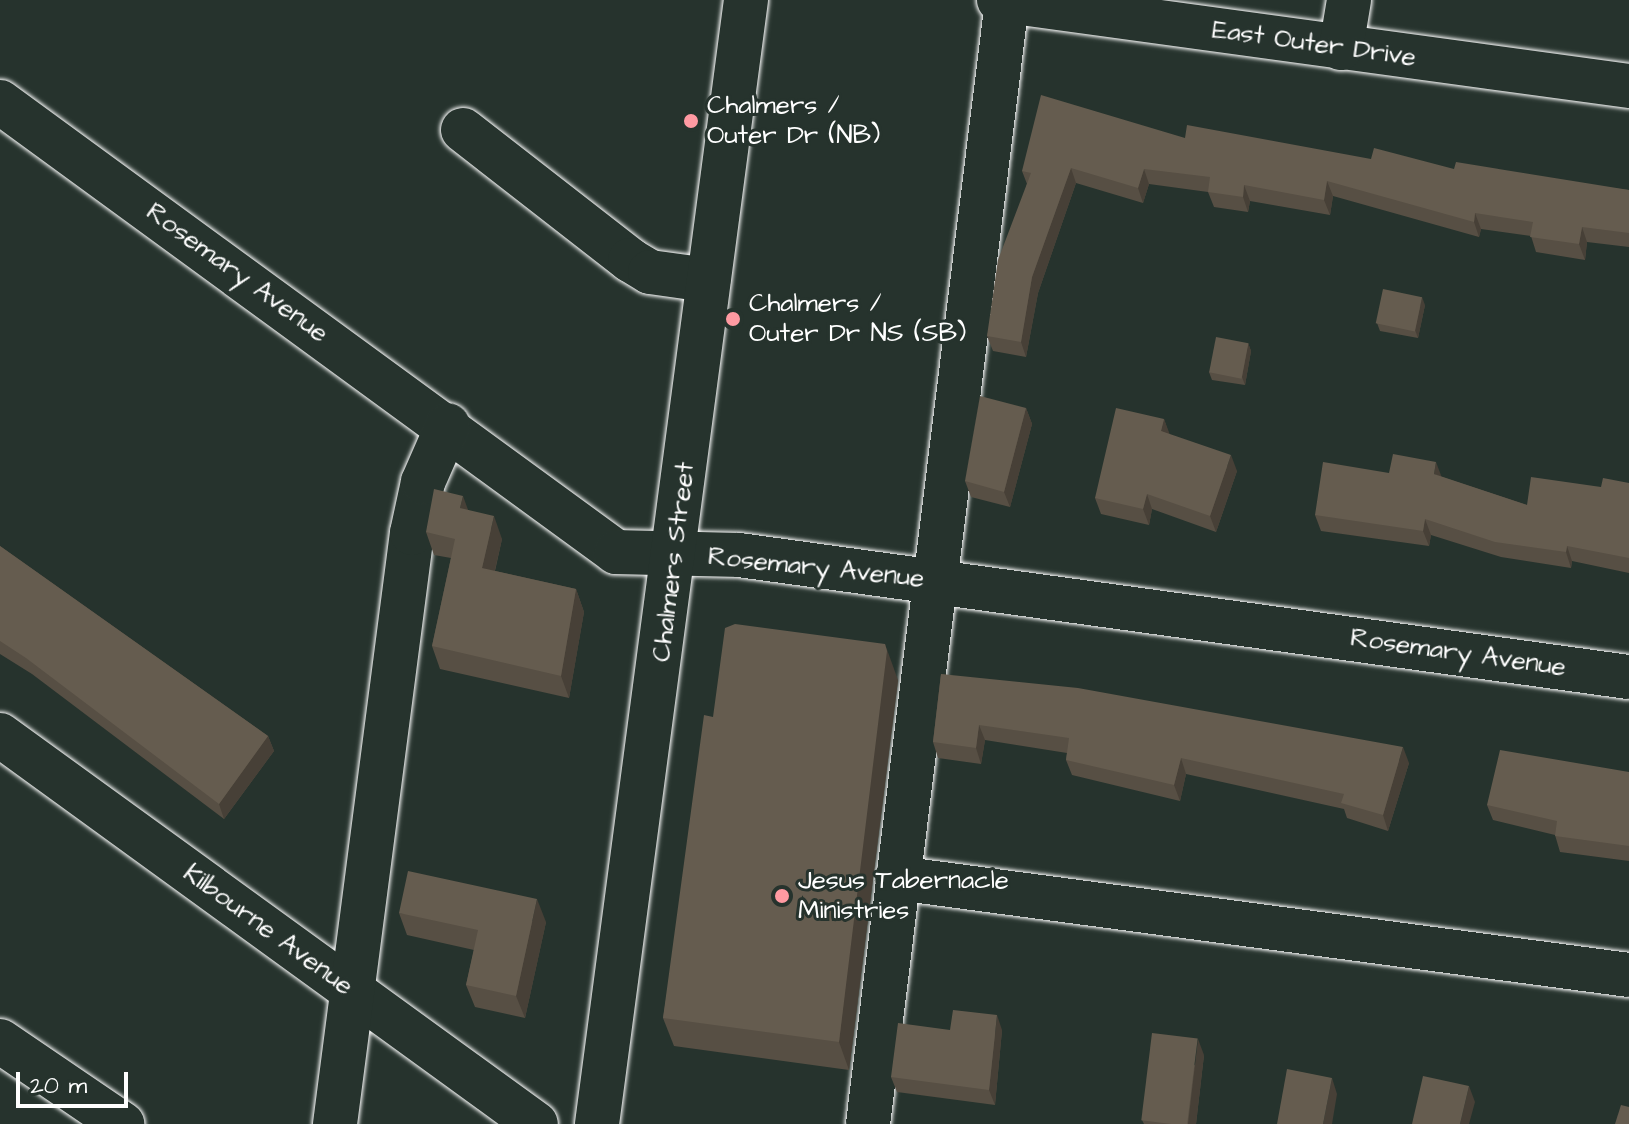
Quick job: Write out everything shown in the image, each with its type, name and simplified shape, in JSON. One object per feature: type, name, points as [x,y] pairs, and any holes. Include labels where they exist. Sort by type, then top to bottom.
[{"type":"street","name":"Chalmers Street","points":[[597,1124],[677,554],[708,280],[746,0]]},
{"type":"street","points":[[1341,48],[1349,0]]},
{"type":"street","points":[[868,1124],[1003,1]]},
{"type":"street","name":"East Outer Drive","points":[[1003,1],[1629,86]]},
{"type":"street","name":"Rosemary Avenue","points":[[0,102],[448,425],[616,552],[739,555],[1629,677]]},
{"type":"street","points":[[463,130],[630,260],[650,272],[708,280]]},
{"type":"street","points":[[335,1124],[412,533],[423,482],[448,425]]},
{"type":"street","name":"Kilbourne Avenue","points":[[0,735],[536,1124]]},
{"type":"street","points":[[897,878],[1629,975]]},
{"type":"street","points":[[0,1041],[122,1124]]},
{"type":"building","points":[[1041,95],[1185,138],[1187,125],[1371,159],[1374,148],[1454,169],[1456,162],[1629,190],[1629,233],[1582,227],[1579,244],[1530,237],[1533,222],[1475,213],[1474,222],[1327,181],[1324,200],[1244,185],[1243,197],[1208,192],[1210,177],[1144,169],[1138,188],[1071,168],[1032,277],[1021,342],[987,336],[998,260],[1031,173],[1022,171]]},
{"type":"building","points":[[1383,289],[1422,297],[1415,332],[1376,323]]},
{"type":"building","points":[[1216,337],[1248,343],[1242,379],[1209,372]]},
{"type":"building","points":[[980,396],[1026,408],[1004,492],[965,481]]},
{"type":"building","points":[[1116,408],[1164,419],[1161,431],[1231,455],[1210,516],[1147,494],[1143,509],[1095,498]]},
{"type":"building","points":[[1393,454],[1436,462],[1434,474],[1527,505],[1531,477],[1601,487],[1603,478],[1629,483],[1629,558],[1567,546],[1566,552],[1495,542],[1425,519],[1423,531],[1315,515],[1323,462],[1389,473]]},
{"type":"building","points":[[434,489],[463,496],[460,508],[494,516],[482,568],[576,589],[561,676],[432,646],[455,539],[426,532]]},
{"type":"building","points":[[0,546],[268,736],[219,804],[0,641]]},
{"type":"building","name":"Jesus Tabernacle Ministries","points":[[735,624],[885,644],[887,651],[839,1042],[663,1018],[704,715],[713,717],[725,628]]},
{"type":"building","points":[[941,674],[1078,688],[1403,747],[1383,815],[1341,803],[1344,794],[1181,758],[1174,785],[1066,760],[1069,738],[979,725],[976,748],[933,742]]},
{"type":"building","points":[[1500,750],[1629,772],[1629,846],[1555,836],[1557,821],[1487,805]]},
{"type":"building","points":[[408,871],[537,899],[516,996],[466,985],[478,930],[399,913]]},
{"type":"building","points":[[953,1010],[997,1015],[989,1090],[891,1077],[898,1023],[950,1030]]},
{"type":"building","points":[[1152,1033],[1198,1039],[1187,1124],[1141,1120]]},
{"type":"building","points":[[1287,1069],[1332,1078],[1323,1124],[1277,1124]]},
{"type":"building","points":[[1423,1076],[1469,1086],[1460,1124],[1412,1124]]},
{"type":"building","points":[[1621,1105],[1629,1107],[1629,1124],[1615,1124]]},
{"type":"place","name":"Chalmers / Outer Dr (NB)","points":[[691,121]]},
{"type":"place","name":"Chalmers / Outer Dr NS (SB)","points":[[733,319]]},
{"type":"place","name":"Jesus Tabernacle Ministries","points":[[782,896]]}]
